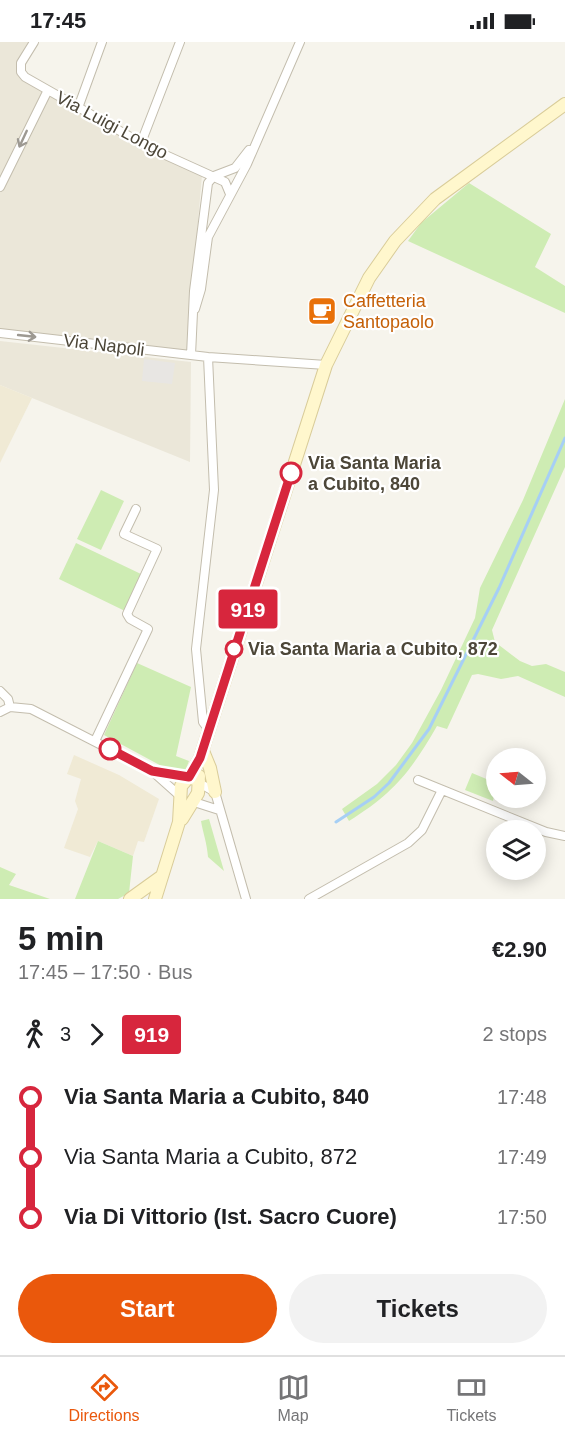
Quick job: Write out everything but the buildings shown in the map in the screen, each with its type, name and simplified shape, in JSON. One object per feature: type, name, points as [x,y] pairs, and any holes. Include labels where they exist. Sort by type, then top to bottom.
[{"type":"main road","points":[[184,799],[198,793],[193,780],[326,365],[369,278],[395,240],[435,199],[565,104]]},
{"type":"main road","points":[[201,754],[210,768],[215,792]]},
{"type":"main road","points":[[155,899],[179,822],[184,799],[181,786],[193,780]]},
{"type":"main road","points":[[130,899],[162,876]]},
{"type":"street","name":"Via Luigi Longo","points":[[34,42],[21,63],[21,72],[47,92],[141,143],[225,182],[230,194]]},
{"type":"street","points":[[78,108],[102,42]]},
{"type":"street","points":[[141,143],[180,42]]},
{"type":"street","points":[[195,309],[201,289],[206,244],[259,137],[300,42]]},
{"type":"street","points":[[0,187],[47,92]]},
{"type":"street","points":[[191,355],[202,219],[208,183],[214,176],[235,168],[259,137]]},
{"type":"street","points":[[202,219],[207,224],[214,225]]},
{"type":"street","name":"Via Napoli","points":[[0,333],[208,357],[326,365]]},
{"type":"street","points":[[208,357],[214,490],[196,649],[200,705],[203,722],[209,730]]},
{"type":"street","points":[[95,741],[148,629],[130,619],[127,614],[157,549],[124,534],[136,508]]},
{"type":"street","points":[[0,691],[8,699],[10,707]]},
{"type":"street","points":[[0,703],[10,707],[31,709],[152,771],[184,799],[219,810]]},
{"type":"street","points":[[0,712],[10,707]]},
{"type":"street","points":[[152,771],[193,780],[215,792],[246,899]]},
{"type":"street","points":[[418,780],[546,832],[565,836]]},
{"type":"street","points":[[309,899],[408,843],[422,830],[442,790]]},
{"type":"shaded area","points":[[0,42],[32,42],[18,63],[43,91],[0,179]]},
{"type":"shaded area","points":[[47,93],[202,175],[187,351],[0,330],[0,192]]},
{"type":"shaded area","points":[[0,341],[191,362],[190,462],[0,385]]},
{"type":"shaded area","points":[[144,359],[175,363],[172,384],[142,381]]},
{"type":"shaded area","points":[[0,385],[32,398],[0,463]]},
{"type":"shaded area","points":[[74,755],[119,775],[159,799],[144,842],[138,841],[133,856],[98,841],[90,857],[64,848],[78,809],[75,801],[81,779],[67,774]]},
{"type":"green space","points":[[469,183],[551,234],[535,267],[565,286],[565,313],[408,241],[421,223]]},
{"type":"green space","points":[[565,399],[565,467],[492,630],[495,642],[520,661],[532,666],[546,664],[565,672],[565,697],[518,676],[501,679],[478,674],[472,675],[447,729],[437,726],[419,756],[390,791],[349,821],[342,809],[377,784],[396,765],[412,743],[441,690],[475,618],[480,588],[523,500]]},
{"type":"green space","points":[[101,490],[124,501],[101,550],[77,539]]},
{"type":"green space","points":[[76,543],[141,574],[125,611],[59,579]]},
{"type":"green space","points":[[137,663],[191,687],[176,756],[189,761],[184,774],[167,769],[104,735]]},
{"type":"green space","points":[[472,773],[486,779],[486,798],[465,790]]},
{"type":"green space","points":[[209,819],[224,871],[208,857],[201,821]]},
{"type":"green space","points":[[98,841],[133,856],[129,893],[118,899],[75,899]]},
{"type":"green space","points":[[0,867],[16,874],[9,885],[50,899],[0,899]]},
{"type":"waterway","points":[[336,822],[374,797],[389,783],[429,729],[499,588],[565,438]]},
{"type":"bus line","name":"919","points":[[110,749],[152,771],[189,777],[200,758],[291,473]]},
{"type":"place","name":"Caffetteria Santopaolo","points":[[322,311]]},
{"type":"place","name":"Via Santa Maria a Cubito, 840","points":[[291,473]]},
{"type":"place","name":"Via Santa Maria a Cubito, 872","points":[[234,649]]}]
